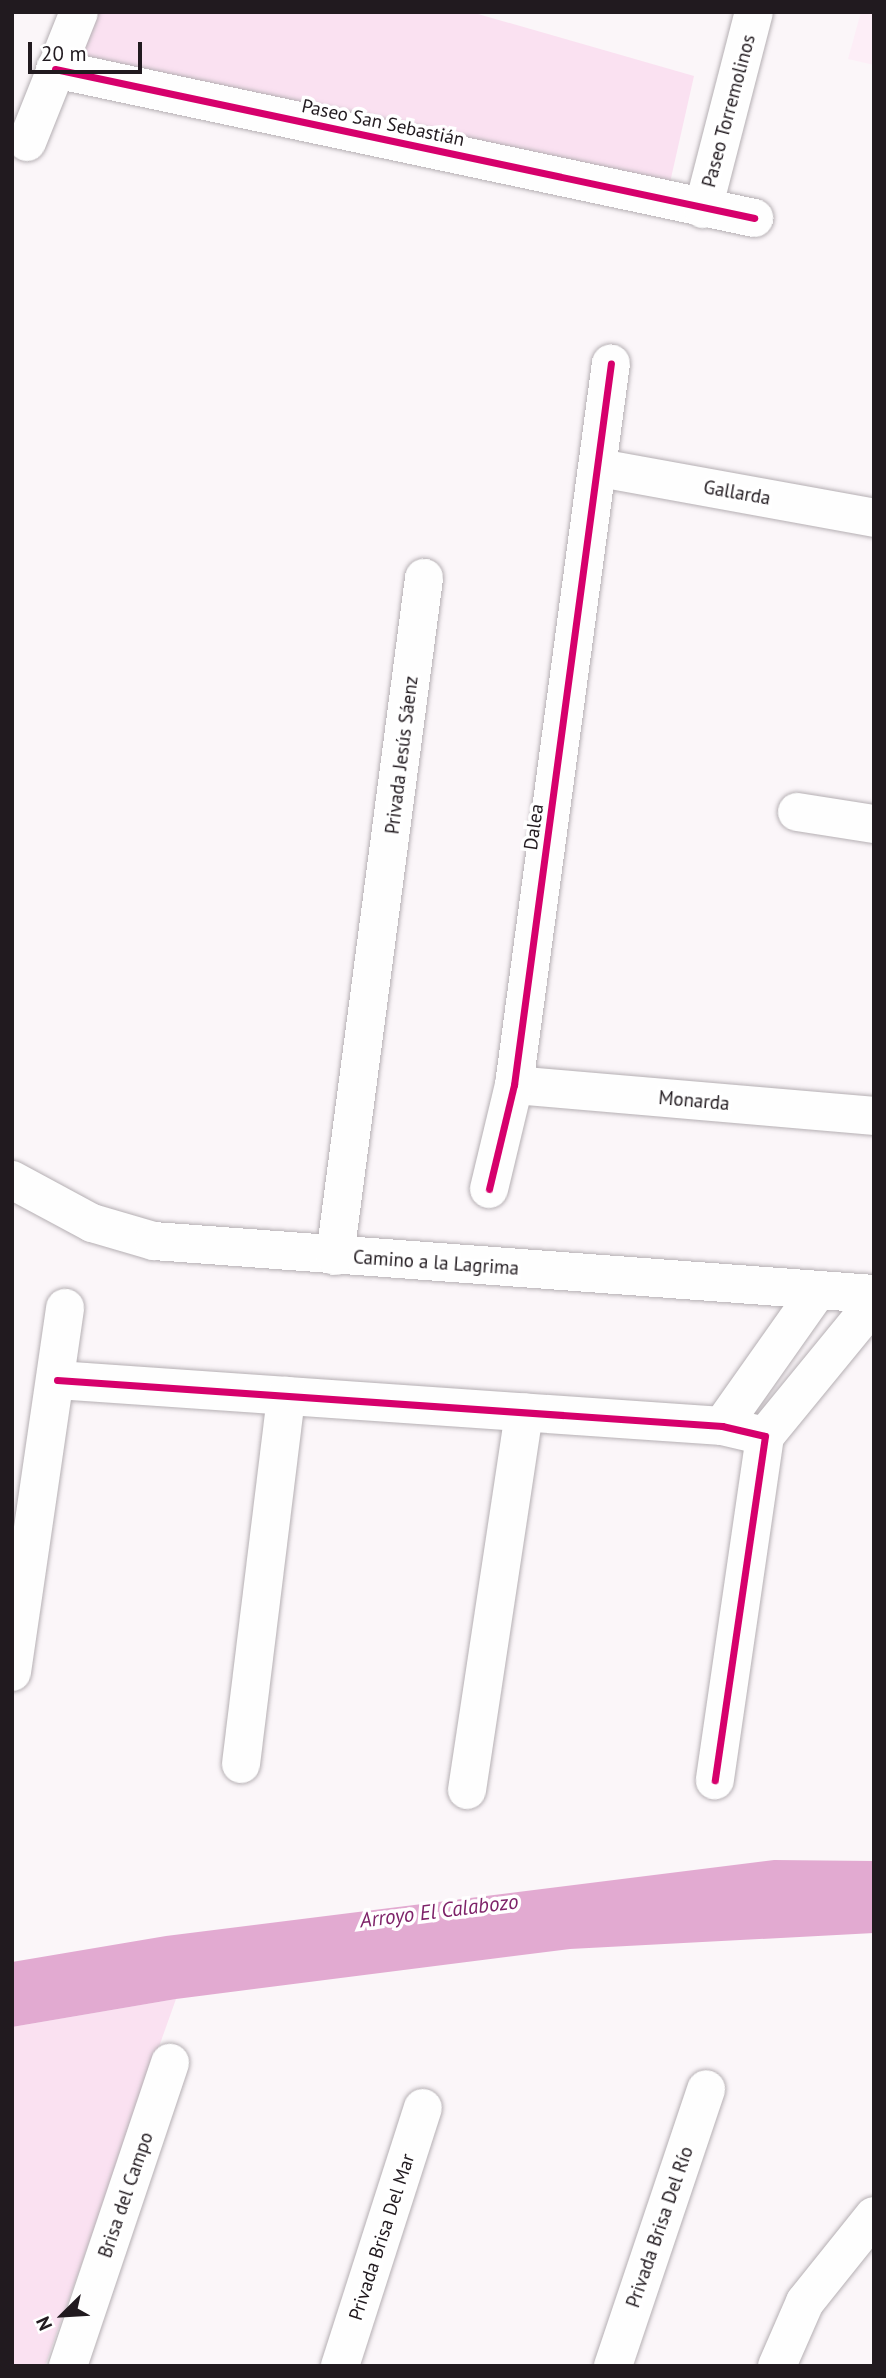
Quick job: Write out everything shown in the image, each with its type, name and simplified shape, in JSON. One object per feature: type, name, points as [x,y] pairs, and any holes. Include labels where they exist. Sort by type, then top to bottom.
[{"type":"street","points":[[27,142],[79,12]]},
{"type":"street","name":"Paseo Torremolinos","points":[[703,209],[754,12]]},
{"type":"street","name":"Paseo San Sebastián","points":[[55,69],[754,218]]},
{"type":"street","name":"Dalea","points":[[489,1189],[514,1085],[600,468],[611,363]]},
{"type":"street","name":"Gallarda","points":[[600,468],[874,518]]},
{"type":"street","name":"Privada Jesús Sáenz","points":[[335,1256],[380,933],[424,578]]},
{"type":"street","points":[[797,812],[874,824]]},
{"type":"street","name":"Monarda","points":[[514,1085],[874,1116]]},
{"type":"street","name":"Camino a la Lagrima","points":[[12,1180],[92,1223],[154,1241],[874,1294]]},
{"type":"street","points":[[722,1426],[818,1290]]},
{"type":"street","points":[[715,1780],[765,1436],[874,1303]]},
{"type":"street","points":[[12,1672],[57,1380],[65,1308]]},
{"type":"street","points":[[57,1380],[722,1426],[765,1436]]},
{"type":"street","points":[[241,1764],[286,1396]]},
{"type":"street","points":[[467,1790],[524,1412]]},
{"type":"street","name":"Brisa del Campo","points":[[68,2366],[170,2063]]},
{"type":"street","name":"Privada Brisa Del Río","points":[[614,2366],[706,2089]]},
{"type":"street","name":"Privada Brisa Del Mar","points":[[340,2366],[423,2108]]},
{"type":"street","points":[[777,2366],[805,2302],[874,2216]]},
{"type":"shaded area","points":[[93,12],[471,12],[694,76],[669,187],[79,54]]},
{"type":"shaded area","points":[[861,12],[874,12],[874,65],[848,59]]},
{"type":"shaded area","points":[[176,1999],[45,2366],[12,2366],[12,2027]]},
{"type":"water","name":"Arroyo El Calabozo","points":[[774,1860],[874,1861],[874,1933],[570,1949],[176,1999],[12,2027],[12,1962],[166,1936]]},
{"type":"cycle path","points":[[55,69],[754,218]]},
{"type":"cycle path","points":[[489,1189],[514,1085],[611,363]]},
{"type":"cycle path","points":[[57,1380],[722,1426],[765,1436],[715,1780]]}]
